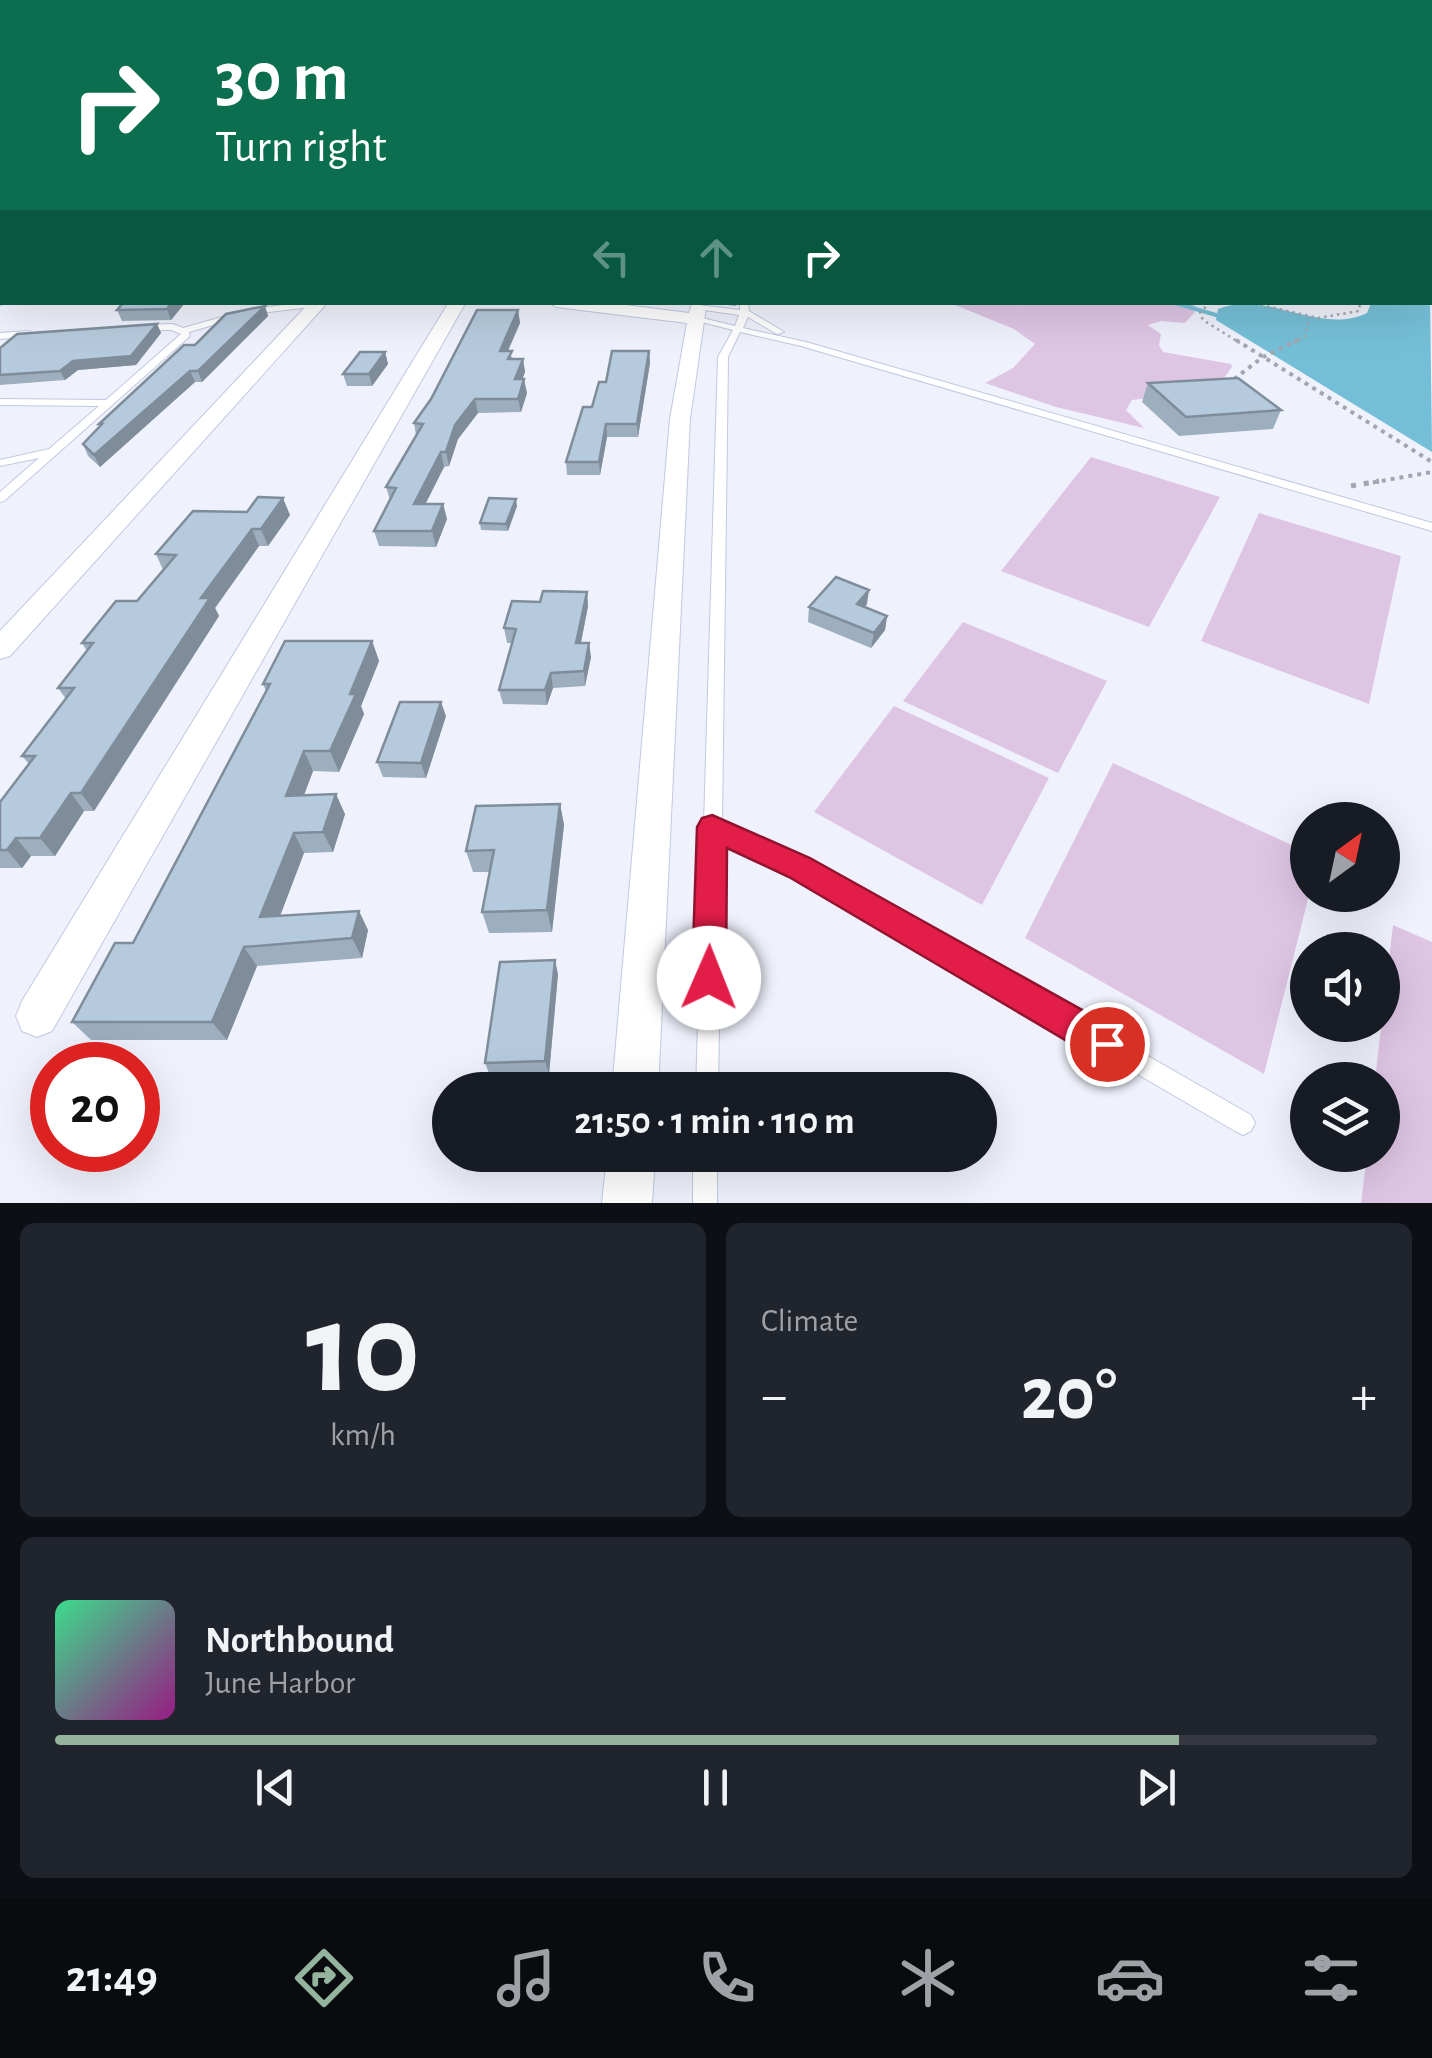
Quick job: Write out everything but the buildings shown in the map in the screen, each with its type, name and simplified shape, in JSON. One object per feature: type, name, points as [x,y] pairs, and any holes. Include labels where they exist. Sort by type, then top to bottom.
[{"type":"street","points":[[37,1016],[456,305]]},
{"type":"street","points":[[617,305],[699,309],[680,419],[636,1072]]},
{"type":"street","points":[[0,649],[318,306]]},
{"type":"street","points":[[628,1203],[630,1172]]},
{"type":"lane","points":[[134,327],[186,330],[227,318],[318,306]]},
{"type":"lane","points":[[699,309],[743,314],[803,344],[1432,527]]},
{"type":"lane","points":[[707,1072],[723,357],[743,314]]},
{"type":"lane","points":[[0,498],[187,334],[186,330]]},
{"type":"lane","points":[[0,336],[38,334]]},
{"type":"lane","points":[[0,402],[108,404]]},
{"type":"lane","points":[[0,463],[52,452]]},
{"type":"lane","points":[[712,827],[800,867],[1243,1123]]},
{"type":"lane","points":[[704,1203],[705,1172]]},
{"type":"path","points":[[1207,305],[1200,313],[1202,320],[1432,462]]},
{"type":"path","points":[[1261,305],[1309,316],[1354,314],[1360,305]]},
{"type":"path","points":[[1227,390],[1238,373],[1306,334],[1309,316]]},
{"type":"path","points":[[1314,492],[1432,472]]},
{"type":"shaded area","points":[[955,305],[1195,305],[1194,313],[1185,323],[1161,321],[1148,325],[1161,334],[1159,345],[1163,352],[1232,367],[1215,390],[1132,400],[1126,410],[1144,428],[1056,407],[985,383],[1013,368],[1035,344],[1014,329]]},
{"type":"shaded area","points":[[1091,457],[1220,497],[1149,627],[1001,571]]},
{"type":"shaded area","points":[[1259,513],[1401,556],[1369,704],[1201,641]]},
{"type":"shaded area","points":[[963,622],[1107,681],[1058,773],[903,701]]},
{"type":"shaded area","points":[[894,706],[1049,778],[982,905],[814,812]]},
{"type":"shaded area","points":[[1113,763],[1290,844],[1290,912],[1305,912],[1300,932],[1290,932],[1290,971],[1264,1074],[1025,938]]},
{"type":"shaded area","points":[[1393,925],[1432,942],[1432,1203],[1361,1203],[1365,1172],[1400,1172],[1400,1062],[1377,1062],[1379,1042],[1400,1042],[1400,932],[1392,932]]},
{"type":"water","points":[[1232,305],[1260,305],[1330,319],[1367,313],[1370,305],[1430,305],[1432,452],[1216,320],[1218,309]]},
{"type":"waterway","points":[[1182,305],[1226,318]]},
{"type":"route","points":[[709,978],[712,827],[800,867],[1107,1044]]}]
